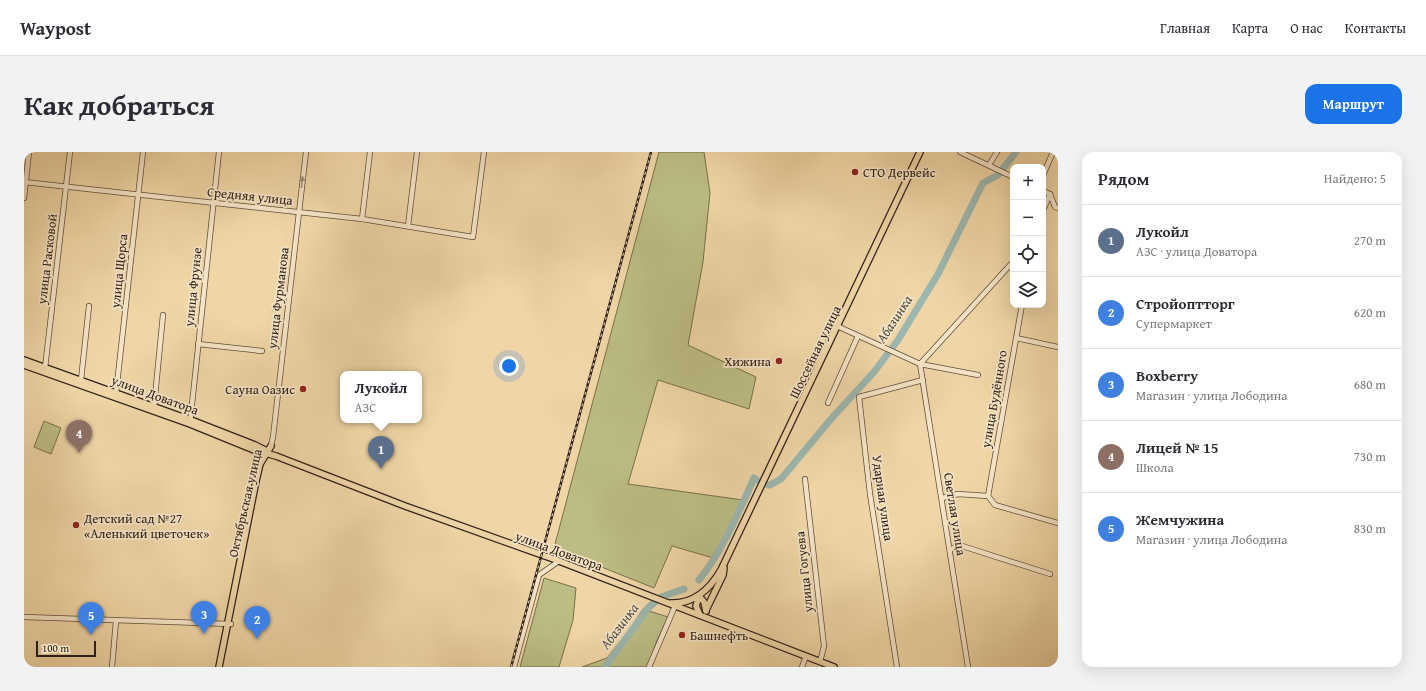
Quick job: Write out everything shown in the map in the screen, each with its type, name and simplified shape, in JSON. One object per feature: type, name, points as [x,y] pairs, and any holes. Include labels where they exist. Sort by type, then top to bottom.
[{"type":"main road","name":"Шоссейная улица","points":[[699,596],[712,585],[725,562],[921,152]]},
{"type":"main road","name":"улица Доватора","points":[[24,360],[154,407],[190,422]]},
{"type":"main road","name":"улица Доватора","points":[[24,365],[255,445],[276,456],[412,509],[559,561],[834,667]]},
{"type":"main road","name":"Октябрьская улица","points":[[219,667],[260,474],[268,451]]},
{"type":"main road","name":"Шоссейная улица","points":[[706,610],[723,574],[725,562]]},
{"type":"main road","points":[[665,602],[699,596]]},
{"type":"main road","points":[[699,596],[704,602],[707,615],[712,620]]},
{"type":"main road","points":[[699,596],[696,606],[700,615]]},
{"type":"main road","name":"Октябрьская улица","points":[[222,667],[229,624]]},
{"type":"street","points":[[24,198],[29,152]]},
{"type":"street","name":"улица Расковой","points":[[46,368],[70,152]]},
{"type":"street","name":"улица Щорса","points":[[116,393],[143,152]]},
{"type":"street","name":"улица Фрунзе","points":[[190,422],[218,152]]},
{"type":"street","name":"улица Фурманова","points":[[268,451],[273,437],[306,152]]},
{"type":"street","points":[[362,219],[370,152]]},
{"type":"street","points":[[408,226],[417,152]]},
{"type":"street","name":"Средняя улица","points":[[25,182],[213,204],[362,219],[473,237],[484,152]]},
{"type":"street","points":[[960,152],[1010,176]]},
{"type":"street","points":[[989,165],[997,152]]},
{"type":"street","points":[[1046,169],[1054,152]]},
{"type":"street","points":[[1046,192],[1050,194],[1055,207],[1058,208]]},
{"type":"street","points":[[1046,203],[1050,194]]},
{"type":"street","points":[[920,364],[1010,265]]},
{"type":"street","points":[[81,380],[89,306]]},
{"type":"street","name":"улица Будённого","points":[[988,496],[1021,308]]},
{"type":"street","points":[[154,407],[162,315]]},
{"type":"street","points":[[838,326],[920,364],[978,375]]},
{"type":"street","points":[[828,402],[858,336]]},
{"type":"street","points":[[1016,338],[1058,347]]},
{"type":"street","points":[[198,344],[262,351]]},
{"type":"street","name":"Светлая улица","points":[[920,364],[968,667]]},
{"type":"street","name":"Ударная улица","points":[[897,667],[870,494],[858,398],[923,380]]},
{"type":"street","name":"улица Гогуева","points":[[805,479],[824,646],[820,662]]},
{"type":"street","points":[[942,498],[958,494],[988,496],[995,505],[1058,523]]},
{"type":"street","points":[[950,550],[959,545],[1050,574]]},
{"type":"street","points":[[514,667],[539,575],[559,561]]},
{"type":"street","points":[[649,667],[675,606]]},
{"type":"street","points":[[24,616],[229,624]]},
{"type":"street","points":[[112,667],[116,620]]},
{"type":"street","points":[[802,667],[806,656]]},
{"type":"green space","points":[[659,152],[704,152],[710,193],[703,262],[688,345],[756,377],[749,409],[658,380],[628,484],[743,500],[713,558],[672,546],[654,588],[554,548]]},
{"type":"green space","points":[[44,421],[61,428],[51,454],[34,447]]},
{"type":"green space","points":[[544,578],[576,588],[573,620],[559,667],[520,667]]},
{"type":"green space","points":[[643,609],[668,617],[656,643],[649,667],[582,667],[607,658],[630,629]]},
{"type":"waterway","name":"Абазинка","points":[[768,485],[781,479],[831,419],[874,372],[898,340],[938,274],[983,183],[998,175],[1016,152]]},
{"type":"waterway","name":"Абазинка","points":[[699,580],[723,544],[754,478],[757,480]]},
{"type":"waterway","name":"Абазинка","points":[[661,597],[684,589]]},
{"type":"waterway","name":"Абазинка","points":[[605,667],[648,608],[655,602]]},
{"type":"railway","points":[[511,667],[651,152]]},
{"type":"place","name":"СТО Дервейс","points":[[855,172]]},
{"type":"place","name":"Хижина","points":[[779,361]]},
{"type":"place","name":"Сауна Оазис","points":[[303,389]]},
{"type":"place","name":"Лицей № 15","points":[[79,453]]},
{"type":"place","name":"Лукойл","points":[[381,469]]},
{"type":"place","name":"Детский сад №27 «Аленький цветочек»","points":[[76,525]]},
{"type":"place","name":"Boxberry","points":[[204,634]]},
{"type":"place","name":"Жемчужина","points":[[91,635]]},
{"type":"place","name":"Башнефть","points":[[682,635]]},
{"type":"place","name":"Стройоптторг","points":[[257,639]]}]
